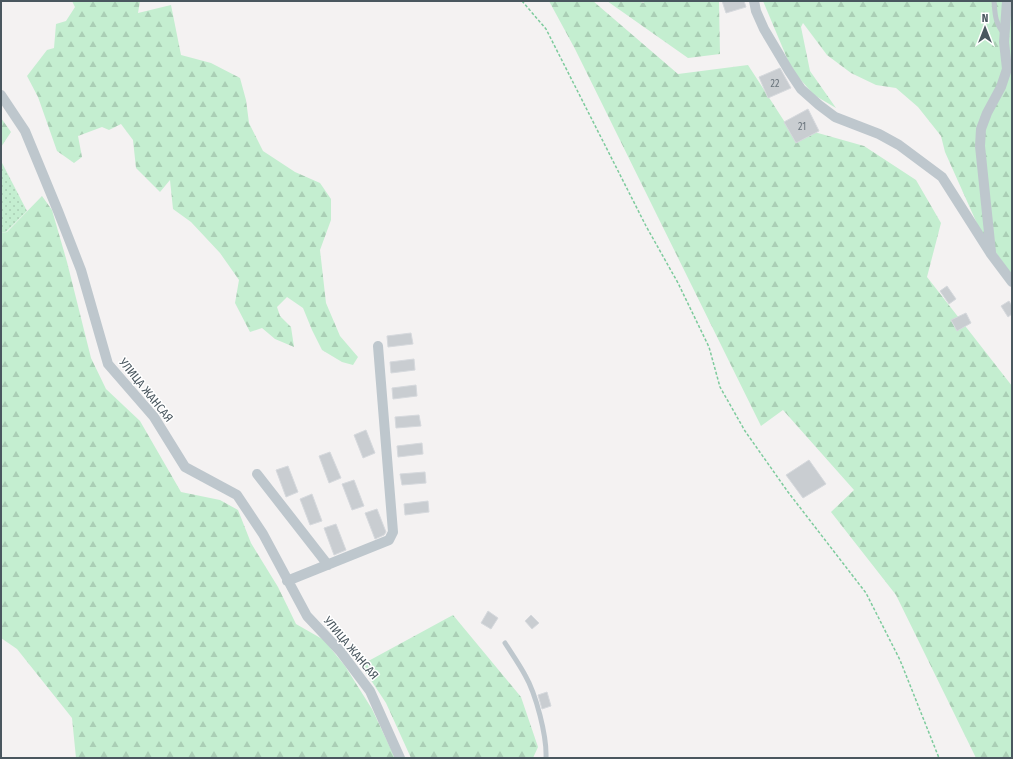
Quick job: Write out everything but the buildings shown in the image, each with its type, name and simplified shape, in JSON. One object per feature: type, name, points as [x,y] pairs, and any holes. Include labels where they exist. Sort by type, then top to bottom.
[{"type":"street","points":[[754,1],[756,11],[764,29],[801,89],[834,117],[879,134],[900,145],[942,177],[991,254],[1012,282]]},
{"type":"street","points":[[991,254],[980,146],[981,129],[987,113],[1001,87],[1007,69],[1005,35],[1007,1]]},
{"type":"street","name":"УЛИЦА ЖАНСАЯ","points":[[1,95],[25,131],[55,204],[81,270],[108,364],[154,416],[185,467],[237,495],[263,534],[287,581],[308,616],[340,651],[370,691],[400,758]]},
{"type":"street","points":[[287,581],[389,540],[393,532],[378,346]]},
{"type":"street","points":[[257,474],[328,565]]},
{"type":"lane","points":[[994,1],[995,19],[998,27],[1005,35]]},
{"type":"lane","points":[[505,643],[526,676],[534,697],[544,732],[546,758]]},
{"type":"path","points":[[522,1],[546,29],[642,219],[678,283],[710,347],[720,387],[745,431],[788,492],[866,593],[900,660],[939,758]]},
{"type":"green space","points":[[72,1],[140,1],[138,13],[171,5],[181,55],[211,63],[240,78],[246,100],[249,123],[263,151],[295,172],[320,183],[331,199],[331,220],[320,250],[326,303],[340,336],[358,357],[353,365],[342,362],[322,350],[303,308],[287,297],[277,307],[280,316],[291,327],[294,347],[275,339],[262,328],[250,332],[235,303],[239,280],[220,253],[191,222],[173,209],[170,180],[160,192],[136,168],[133,140],[121,124],[109,130],[102,127],[78,136],[82,157],[74,163],[57,151],[38,97],[27,76],[47,50],[54,48],[56,24],[66,21],[75,7]]},
{"type":"green space","points":[[549,1],[593,1],[678,74],[748,65],[786,124],[864,146],[916,180],[941,223],[927,277],[1012,386],[1012,758],[976,758],[896,595],[831,512],[854,490],[783,410],[761,426],[575,49]]},
{"type":"green space","points":[[607,1],[637,1],[644,3],[643,1],[719,1],[720,54],[688,58]]},
{"type":"green space","points":[[763,1],[1012,1],[1012,276],[979,228],[945,152],[941,136],[918,107],[896,88],[876,85],[851,73],[827,55],[803,23],[801,27],[810,71],[836,108],[814,95],[792,70]]},
{"type":"green space","points":[[1,118],[11,132],[1,147]]},
{"type":"green space","points":[[1,161],[27,211],[6,232],[1,233]]},
{"type":"green space","points":[[42,196],[52,210],[67,262],[91,358],[106,389],[140,421],[181,492],[220,500],[238,510],[251,543],[278,587],[296,624],[324,640],[345,666],[372,709],[395,758],[76,758],[72,718],[17,649],[1,638],[1,233],[7,232]]},
{"type":"green space","points":[[453,615],[521,697],[538,747],[533,758],[411,758],[386,703],[361,665]]}]
